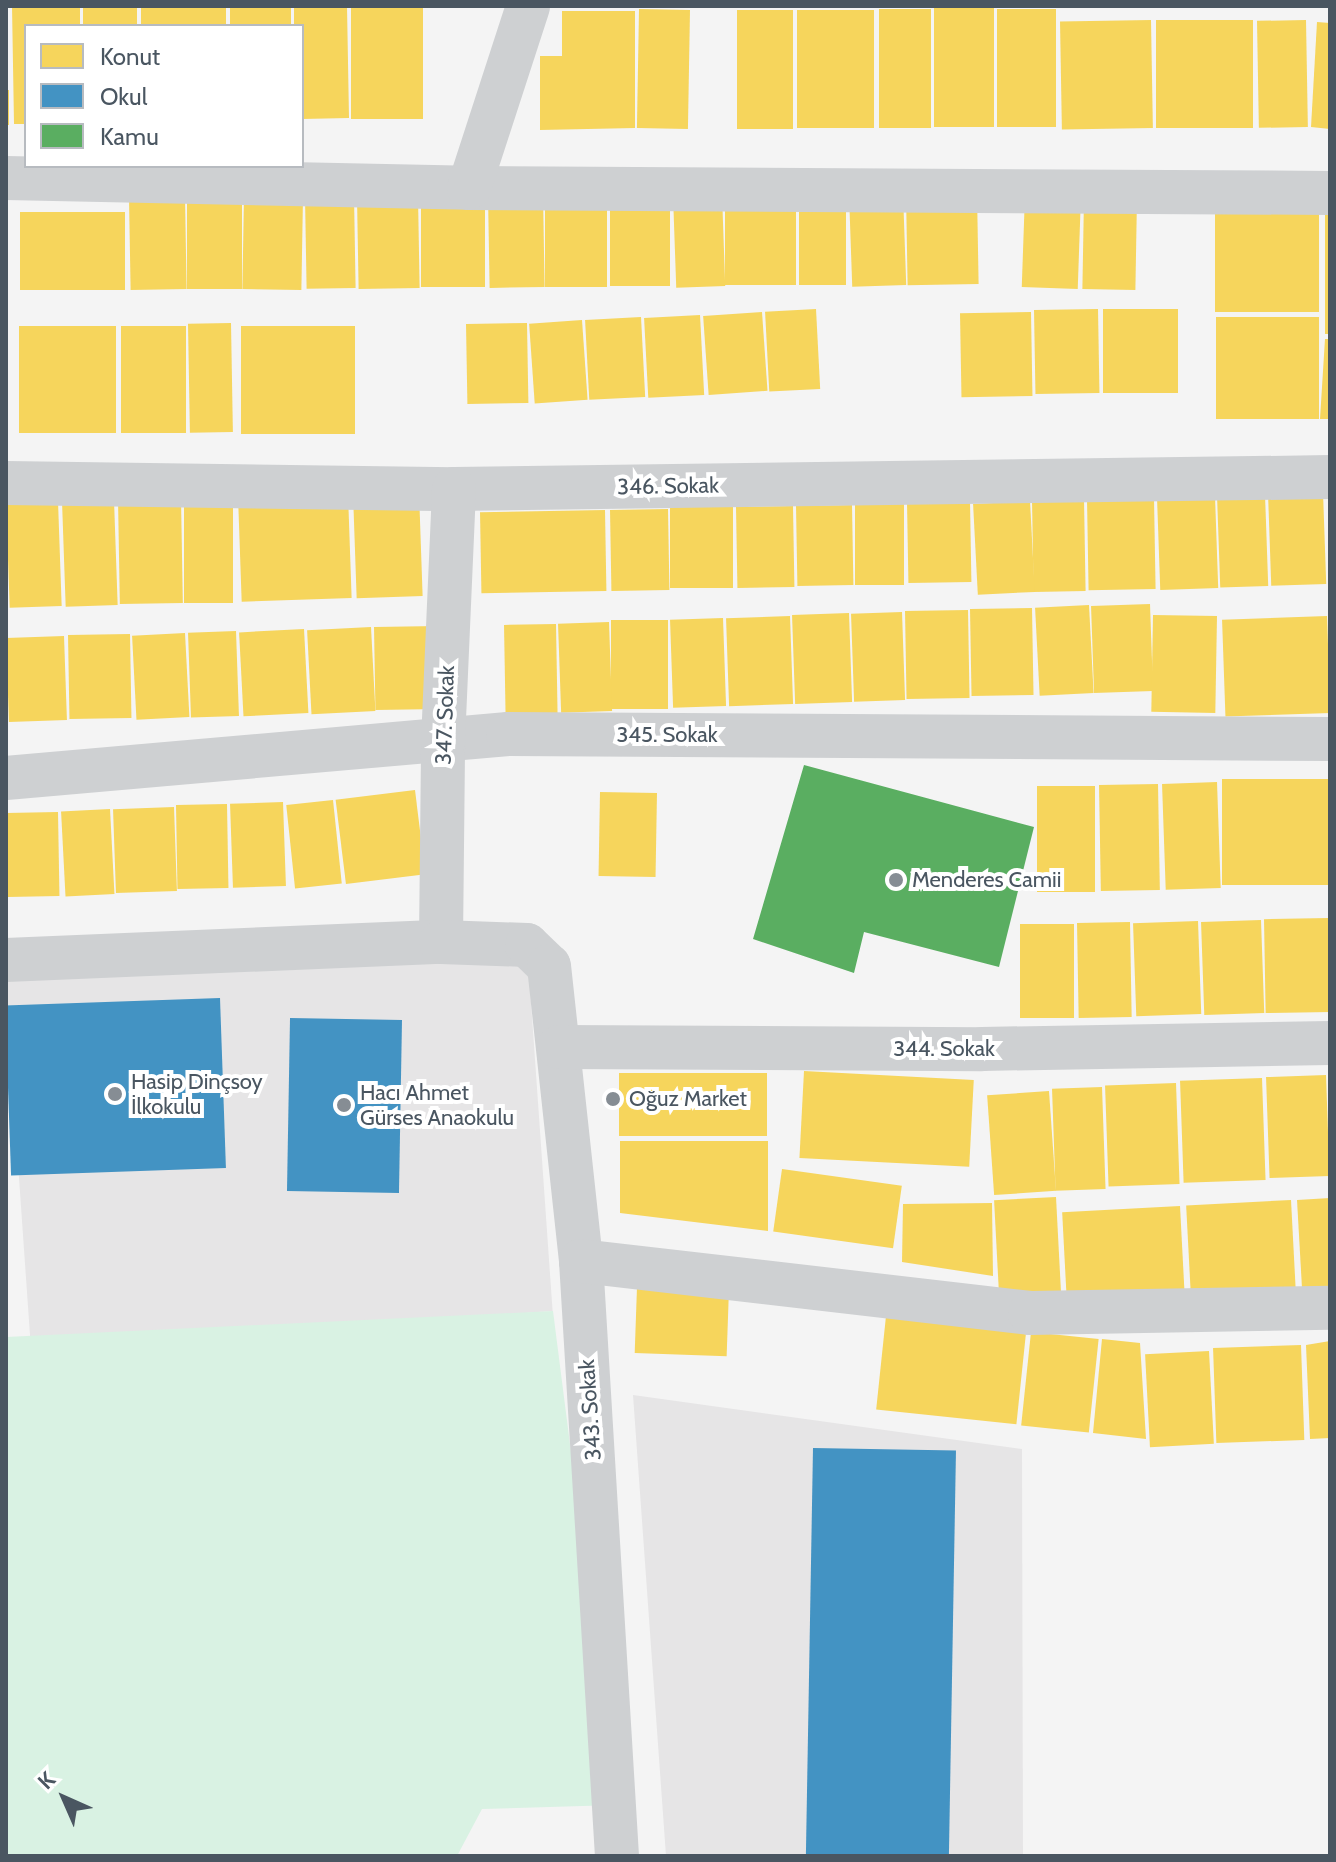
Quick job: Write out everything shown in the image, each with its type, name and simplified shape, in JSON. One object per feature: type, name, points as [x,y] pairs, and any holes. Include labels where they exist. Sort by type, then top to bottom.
[{"type":"street","points":[[469,188],[528,6]]},
{"type":"street","points":[[6,178],[469,188],[1330,193]]},
{"type":"street","name":"346. Sokak","points":[[6,483],[454,489],[1330,477]]},
{"type":"street","name":"347. Sokak","points":[[441,942],[443,742],[454,489]]},
{"type":"street","name":"345. Sokak","points":[[6,778],[508,734],[1330,739]]},
{"type":"street","points":[[6,960],[441,942]]},
{"type":"street","name":"343. Sokak","points":[[441,942],[527,945],[549,966],[581,1261],[617,1856]]},
{"type":"street","name":"344. Sokak","points":[[559,1047],[982,1049],[1330,1043]]},
{"type":"street","points":[[581,1261],[1030,1313],[1330,1308]]},
{"type":"shaded area","points":[[527,945],[553,1311],[31,1348],[6,981]]},
{"type":"shaded area","points":[[633,1395],[1022,1449],[1023,1856],[666,1856]]},
{"type":"green space","points":[[553,1311],[616,1805],[482,1809],[457,1856],[6,1856],[6,1337]]},
{"type":"building: Konut","points":[[12,6],[80,6],[80,24],[24,24],[24,124],[14,124]]},
{"type":"building: Konut","points":[[83,6],[137,6],[137,24],[83,24]]},
{"type":"building: Konut","points":[[141,6],[226,6],[226,24],[141,24]]},
{"type":"building: Konut","points":[[230,6],[291,6],[291,24],[230,24]]},
{"type":"building: Konut","points":[[294,6],[347,6],[349,118],[304,119],[304,24],[294,24]]},
{"type":"building: Konut","points":[[351,6],[423,6],[423,119],[351,119]]},
{"type":"building: Konut","points":[[934,8],[994,8],[994,127],[934,127]]},
{"type":"building: Konut","points":[[639,9],[690,10],[688,129],[637,128]]},
{"type":"building: Konut","points":[[879,9],[931,9],[931,128],[879,128]]},
{"type":"building: Konut","points":[[997,9],[1056,9],[1056,127],[997,127]]},
{"type":"building: Konut","points":[[737,10],[793,10],[793,129],[737,129]]},
{"type":"building: Konut","points":[[797,10],[874,10],[874,128],[797,128]]},
{"type":"building: Konut","points":[[562,11],[635,11],[635,128],[540,130],[540,56],[562,56]]},
{"type":"building: Konut","points":[[1151,20],[1153,128],[1062,130],[1060,22]]},
{"type":"building: Konut","points":[[1156,20],[1253,20],[1253,128],[1156,128]]},
{"type":"building: Konut","points":[[1306,20],[1308,127],[1259,128],[1257,21]]},
{"type":"building: Konut","points":[[1317,22],[1330,23],[1330,129],[1311,127]]},
{"type":"building: Konut","points":[[6,90],[9,90],[9,125],[6,125]]},
{"type":"building: Konut","points":[[977,192],[979,284],[908,285],[906,193]]},
{"type":"building: Konut","points":[[903,193],[906,285],[852,287],[849,195]]},
{"type":"building: Konut","points":[[722,194],[725,286],[676,288],[673,196]]},
{"type":"building: Konut","points":[[725,194],[796,194],[796,285],[725,285]]},
{"type":"building: Konut","points":[[799,194],[846,194],[846,285],[799,285]]},
{"type":"building: Konut","points":[[1025,194],[1081,196],[1078,289],[1022,287]]},
{"type":"building: Konut","points":[[543,195],[545,287],[490,288],[488,196]]},
{"type":"building: Konut","points":[[545,195],[607,195],[607,287],[545,287]]},
{"type":"building: Konut","points":[[610,195],[670,195],[670,286],[610,286]]},
{"type":"building: Konut","points":[[244,196],[303,197],[301,290],[242,289]]},
{"type":"building: Konut","points":[[354,196],[356,288],[307,289],[305,197]]},
{"type":"building: Konut","points":[[418,196],[420,288],[359,289],[357,197]]},
{"type":"building: Konut","points":[[421,196],[485,196],[485,287],[421,287]]},
{"type":"building: Konut","points":[[185,197],[187,289],[131,290],[129,198]]},
{"type":"building: Konut","points":[[187,197],[242,197],[242,289],[187,289]]},
{"type":"building: Konut","points":[[1084,197],[1137,198],[1135,290],[1082,289]]},
{"type":"building: Konut","points":[[1215,198],[1319,198],[1319,312],[1215,312]]},
{"type":"building: Konut","points":[[1325,199],[1330,199],[1330,334],[1325,334]]},
{"type":"building: Konut","points":[[20,212],[125,212],[125,290],[20,290]]},
{"type":"building: Konut","points":[[816,309],[820,389],[769,392],[765,312]]},
{"type":"building: Konut","points":[[1098,309],[1099,393],[1035,394],[1034,310]]},
{"type":"building: Konut","points":[[1103,309],[1178,309],[1178,393],[1103,393]]},
{"type":"building: Konut","points":[[762,312],[768,391],[709,395],[703,316]]},
{"type":"building: Konut","points":[[1031,312],[1032,396],[961,397],[960,313]]},
{"type":"building: Konut","points":[[700,315],[704,395],[648,398],[644,318]]},
{"type":"building: Konut","points":[[641,317],[645,397],[589,400],[585,320]]},
{"type":"building: Konut","points":[[1216,317],[1319,317],[1319,419],[1216,419]]},
{"type":"building: Konut","points":[[582,320],[588,400],[535,404],[529,324]]},
{"type":"building: Konut","points":[[231,323],[233,432],[190,433],[188,324]]},
{"type":"building: Konut","points":[[527,323],[528,403],[467,404],[466,324]]},
{"type":"building: Konut","points":[[19,326],[116,326],[116,433],[19,433]]},
{"type":"building: Konut","points":[[121,326],[186,326],[186,433],[121,433]]},
{"type":"building: Konut","points":[[241,326],[355,326],[355,434],[241,434]]},
{"type":"building: Konut","points":[[1325,339],[1330,339],[1330,419],[1320,419]]},
{"type":"building: Konut","points":[[419,492],[423,596],[357,598],[353,494]]},
{"type":"building: Konut","points":[[1323,492],[1326,584],[1271,586],[1268,494]]},
{"type":"building: Konut","points":[[348,494],[352,598],[242,602],[238,498]]},
{"type":"building: Konut","points":[[1265,494],[1268,586],[1220,588],[1217,496]]},
{"type":"building: Konut","points":[[1215,496],[1218,588],[1160,590],[1157,498]]},
{"type":"building: Konut","points":[[184,497],[233,497],[233,603],[184,603]]},
{"type":"building: Konut","points":[[181,498],[183,603],[120,604],[118,499]]},
{"type":"building: Konut","points":[[1154,498],[1156,589],[1089,590],[1087,499]]},
{"type":"building: Konut","points":[[1084,499],[1086,591],[1034,592],[1032,500]]},
{"type":"building: Konut","points":[[114,500],[118,605],[66,607],[62,502]]},
{"type":"building: Konut","points":[[58,501],[62,606],[10,608],[6,503]]},
{"type":"building: Konut","points":[[970,501],[971,582],[908,583],[907,502]]},
{"type":"building: Konut","points":[[1030,501],[1035,592],[978,595],[973,504]]},
{"type":"building: Konut","points":[[855,504],[904,504],[904,585],[855,585]]},
{"type":"building: Konut","points":[[852,505],[853,585],[797,586],[796,506]]},
{"type":"building: Konut","points":[[793,506],[794,587],[737,588],[736,507]]},
{"type":"building: Konut","points":[[670,507],[733,507],[733,588],[670,588]]},
{"type":"building: Konut","points":[[668,509],[669,590],[611,591],[610,510]]},
{"type":"building: Konut","points":[[605,510],[606,591],[481,593],[480,512]]},
{"type":"building: Konut","points":[[1150,604],[1153,691],[1094,693],[1091,606]]},
{"type":"building: Konut","points":[[1089,605],[1094,693],[1040,696],[1035,608]]},
{"type":"building: Konut","points":[[1032,608],[1034,695],[972,696],[970,609]]},
{"type":"building: Konut","points":[[968,610],[970,698],[907,699],[905,611]]},
{"type":"building: Konut","points":[[902,612],[905,700],[854,702],[851,614]]},
{"type":"building: Konut","points":[[849,613],[852,702],[795,704],[792,615]]},
{"type":"building: Konut","points":[[1153,615],[1217,616],[1215,713],[1151,712]]},
{"type":"building: Konut","points":[[790,616],[793,704],[729,706],[726,618]]},
{"type":"building: Konut","points":[[1327,616],[1330,713],[1225,717],[1222,620]]},
{"type":"building: Konut","points":[[723,618],[726,706],[673,708],[670,620]]},
{"type":"building: Konut","points":[[611,620],[668,620],[668,709],[611,709]]},
{"type":"building: Konut","points":[[609,622],[612,711],[561,713],[558,624]]},
{"type":"building: Konut","points":[[556,624],[558,713],[506,714],[504,625]]},
{"type":"building: Konut","points":[[438,626],[439,709],[375,710],[374,627]]},
{"type":"building: Konut","points":[[371,627],[375,711],[311,714],[307,630]]},
{"type":"building: Konut","points":[[304,629],[308,713],[243,716],[239,632]]},
{"type":"building: Konut","points":[[236,631],[239,716],[191,718],[188,633]]},
{"type":"building: Konut","points":[[185,633],[189,717],[136,720],[132,636]]},
{"type":"building: Konut","points":[[130,634],[131,718],[69,719],[68,635]]},
{"type":"building: Konut","points":[[64,636],[67,720],[9,722],[6,638]]},
{"type":"building: Konut","points":[[1222,779],[1330,779],[1330,885],[1222,885]]},
{"type":"building: Konut","points":[[1217,782],[1221,888],[1166,890],[1162,784]]},
{"type":"building: Konut","points":[[1158,784],[1160,890],[1101,891],[1099,785]]},
{"type":"building: Konut","points":[[1037,786],[1095,786],[1095,892],[1037,892]]},
{"type":"building: Konut","points":[[415,790],[425,874],[346,884],[336,800]]},
{"type":"building: Konut","points":[[600,792],[657,793],[656,877],[599,876]]},
{"type":"building: Konut","points":[[333,800],[342,884],[295,888],[286,805]]},
{"type":"building: Konut","points":[[283,802],[286,886],[233,888],[230,804]]},
{"type":"building: Konut","points":[[227,804],[228,888],[177,889],[176,805]]},
{"type":"building: Konut","points":[[174,807],[177,891],[116,893],[113,809]]},
{"type":"building: Konut","points":[[110,809],[114,894],[66,896],[61,812]]},
{"type":"building: Konut","points":[[58,812],[59,896],[7,897],[6,813]]},
{"type":"building: Konut","points":[[1329,918],[1330,1012],[1266,1013],[1264,919]]},
{"type":"building: Konut","points":[[1261,920],[1264,1013],[1204,1015],[1201,922]]},
{"type":"building: Konut","points":[[1198,921],[1201,1014],[1136,1016],[1133,923]]},
{"type":"building: Konut","points":[[1130,922],[1132,1017],[1079,1018],[1077,923]]},
{"type":"building: Konut","points":[[1020,924],[1074,924],[1074,1018],[1020,1018]]},
{"type":"building: Konut","points":[[804,1071],[974,1080],[969,1167],[799,1158]]},
{"type":"building: Konut","points":[[619,1073],[767,1073],[767,1136],[619,1136]]},
{"type":"building: Konut","points":[[1326,1075],[1330,1176],[1270,1178],[1266,1077]]},
{"type":"building: Konut","points":[[1262,1078],[1266,1180],[1184,1183],[1180,1081]]},
{"type":"building: Konut","points":[[1176,1083],[1180,1184],[1109,1186],[1105,1085]]},
{"type":"building: Konut","points":[[1102,1087],[1106,1189],[1056,1191],[1052,1089]]},
{"type":"building: Konut","points":[[1049,1091],[1056,1191],[994,1195],[987,1095]]},
{"type":"building: Konut","points":[[620,1141],[768,1141],[768,1231],[620,1213]]},
{"type":"building: Konut","points":[[782,1169],[902,1186],[893,1248],[773,1231]]},
{"type":"building: Konut","points":[[1056,1197],[1061,1300],[999,1303],[994,1200]]},
{"type":"building: Konut","points":[[1330,1198],[1330,1286],[1302,1288],[1297,1200]]},
{"type":"building: Konut","points":[[1291,1200],[1296,1288],[1191,1293],[1186,1205]]},
{"type":"building: Konut","points":[[992,1203],[993,1276],[902,1262],[903,1204]]},
{"type":"building: Konut","points":[[1180,1206],[1185,1294],[1067,1300],[1062,1212]]},
{"type":"building: Konut","points":[[637,1287],[729,1290],[727,1356],[635,1353]]},
{"type":"building: Konut","points":[[886,1316],[1026,1331],[1016,1424],[876,1409]]},
{"type":"building: Konut","points":[[1031,1332],[1099,1339],[1089,1433],[1021,1425]]},
{"type":"building: Konut","points":[[1102,1339],[1140,1343],[1146,1439],[1093,1433]]},
{"type":"building: Konut","points":[[1330,1341],[1330,1438],[1310,1439],[1306,1345]]},
{"type":"building: Konut","points":[[1301,1345],[1304,1440],[1216,1443],[1213,1348]]},
{"type":"building: Konut","points":[[1209,1351],[1214,1444],[1150,1447],[1145,1354]]},
{"type":"building: Okul","name":"Hasip Dinçsoy İlkokulu","points":[[220,998],[226,1168],[11,1175],[6,1005]]},
{"type":"building: Okul","name":"Hacı Ahmet Gürses Anaokulu","points":[[290,1018],[402,1020],[399,1193],[287,1191]]},
{"type":"building: Okul","points":[[813,1448],[956,1450],[949,1856],[806,1856]]},
{"type":"building: Kamu","name":"Menderes Camii","points":[[804,765],[1034,827],[999,967],[864,932],[854,973],[753,939]]},
{"type":"place","name":"Menderes Camii","points":[[896,880]]},
{"type":"place","name":"Hasip Dinçsoy İlkokulu","points":[[115,1094]]},
{"type":"place","name":"Oğuz Market","points":[[613,1099]]},
{"type":"place","name":"Hacı Ahmet Gürses Anaokulu","points":[[344,1105]]}]
